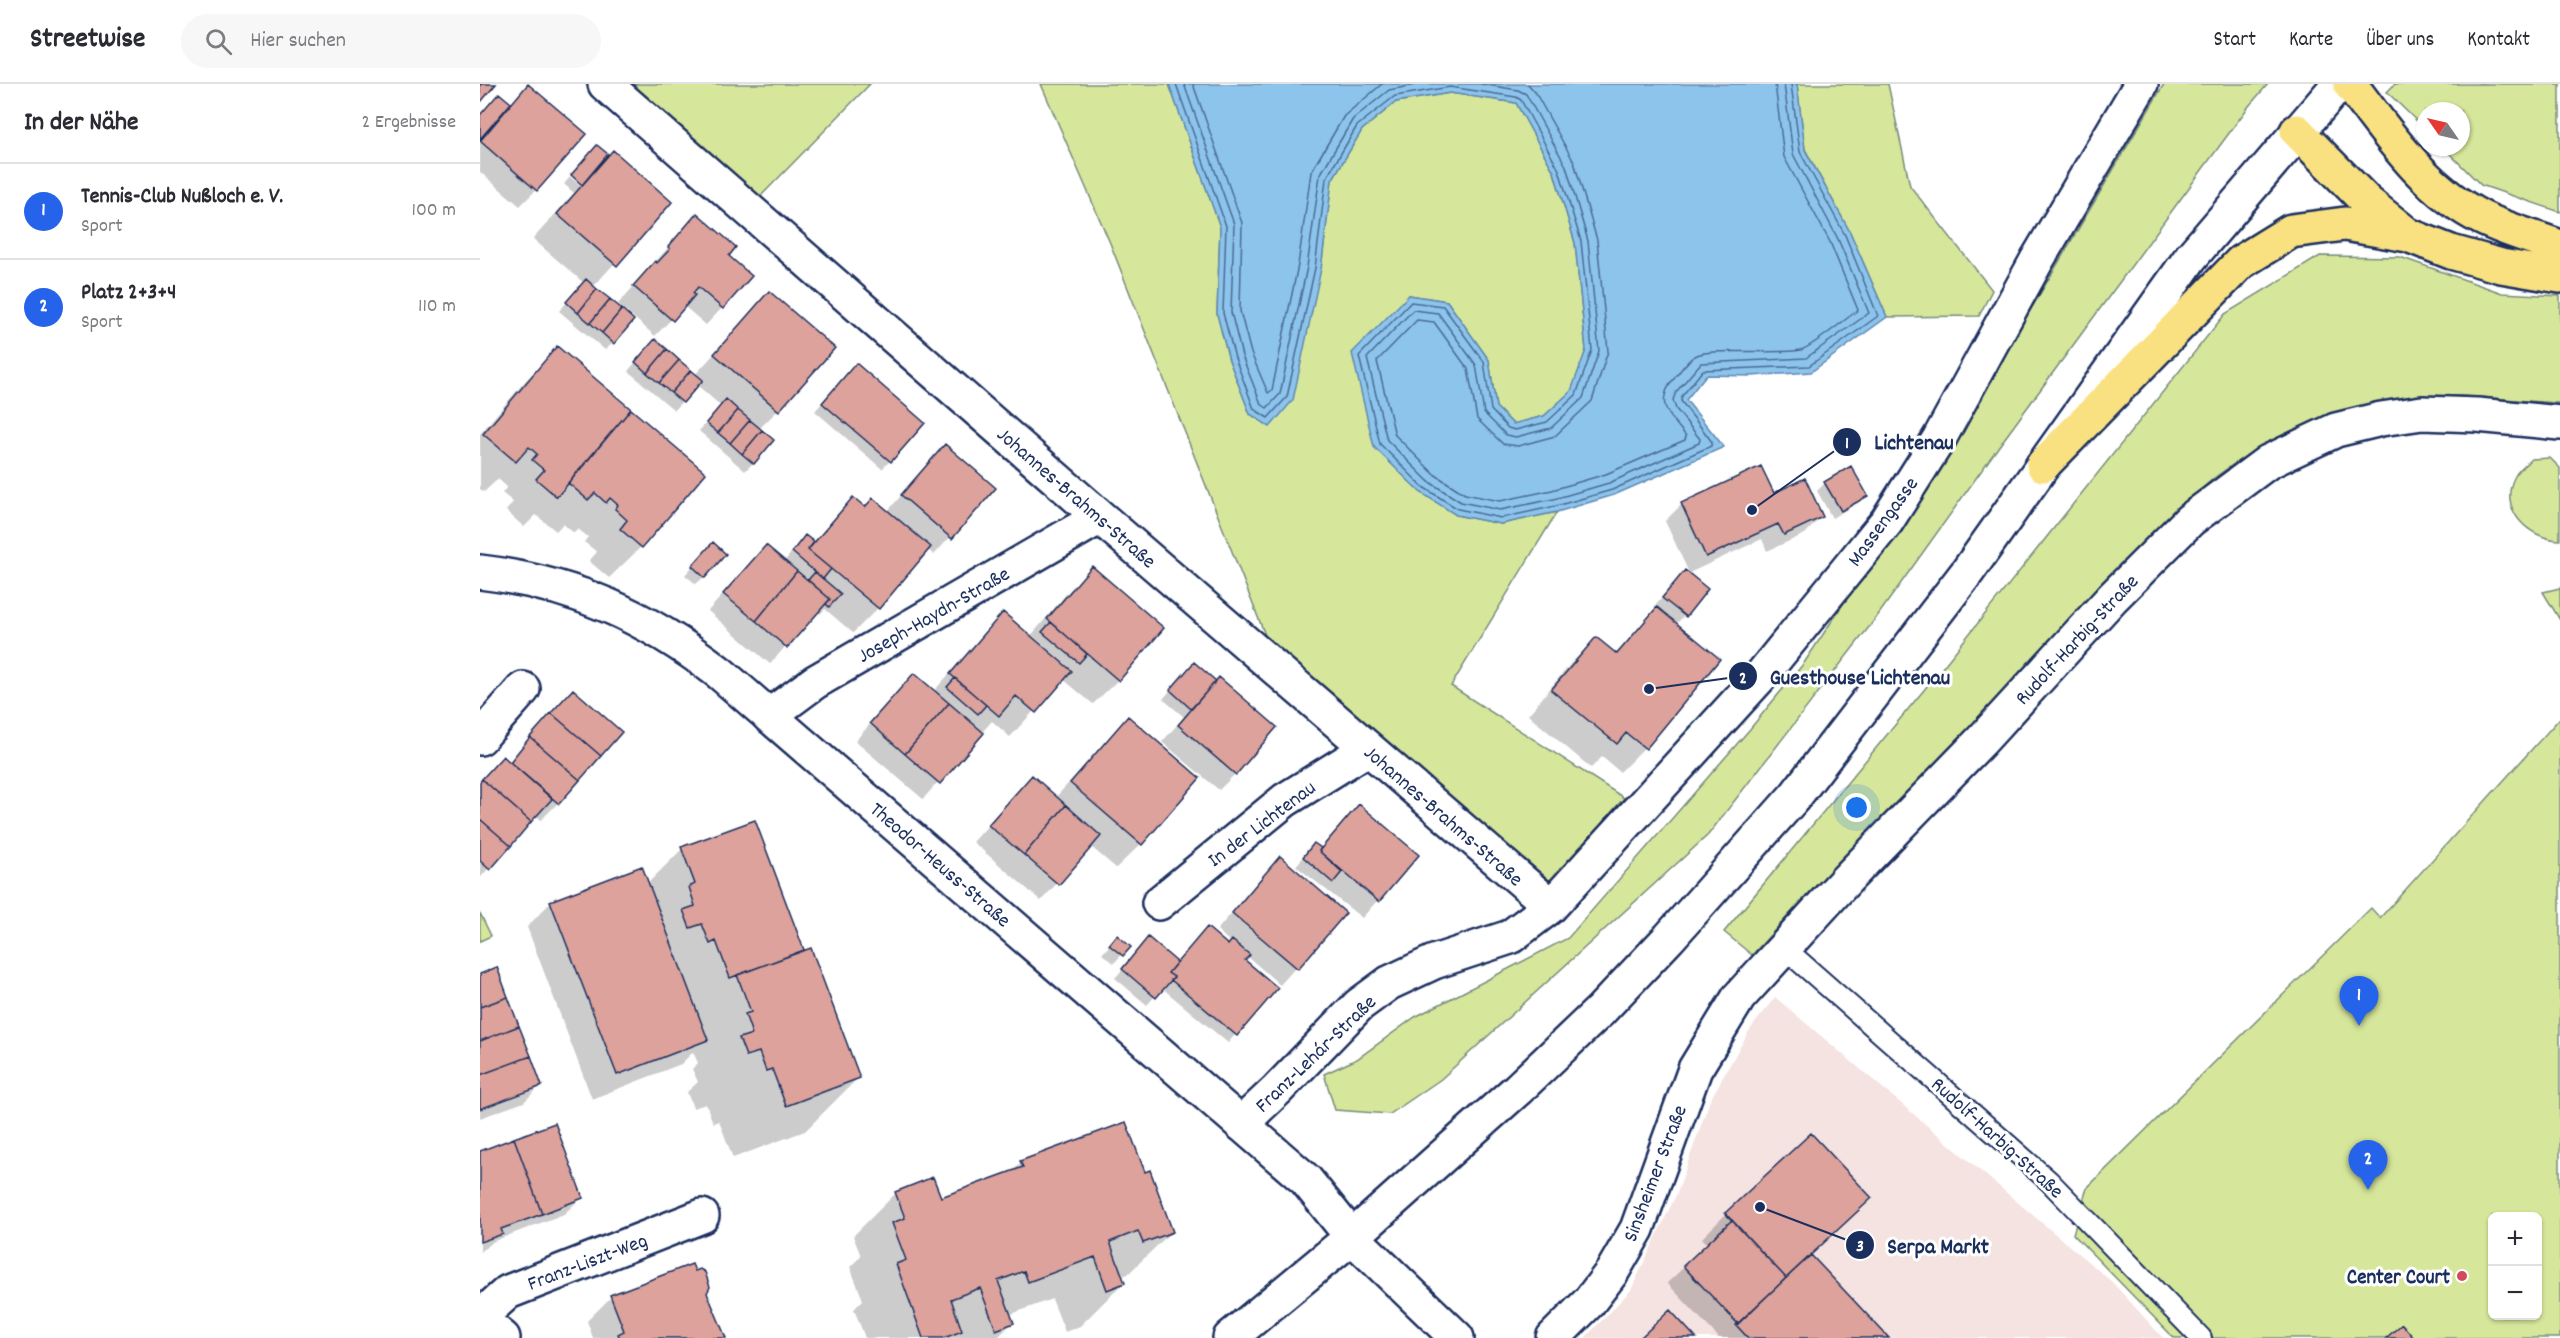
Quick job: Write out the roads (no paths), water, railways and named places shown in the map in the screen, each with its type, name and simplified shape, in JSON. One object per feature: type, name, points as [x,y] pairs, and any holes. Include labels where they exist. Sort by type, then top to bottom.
[{"type":"highway","points":[[2350,84],[2413,165],[2444,194],[2482,218],[2560,247]]},
{"type":"highway","points":[[2297,131],[2368,203],[2408,235]]},
{"type":"highway","points":[[2043,465],[2241,261],[2291,231],[2345,224],[2408,235],[2451,252],[2501,266],[2560,276]]},
{"type":"street","name":"Johannes-Brahms-Straße","points":[[605,84],[1100,518],[1551,906]]},
{"type":"street","name":"Massengasse","points":[[1551,906],[1760,677],[1887,521],[1939,439],[2037,260],[2141,84]]},
{"type":"street","points":[[1230,1338],[1352,1237],[1518,1089],[1600,1011],[1669,938],[1796,795],[1968,571],[2191,257],[2338,84]]},
{"type":"street","name":"Rudolf-Harbig-Straße","points":[[1739,997],[1981,741],[2113,597],[2190,520],[2268,462],[2336,430],[2381,419],[2422,413],[2477,415],[2560,423]]},
{"type":"street","name":"Joseph-Haydn-Straße","points":[[770,716],[815,681],[1100,518]]},
{"type":"street","name":"Theodor-Heuss-Straße","points":[[480,572],[505,575],[571,591],[622,610],[658,629],[695,653],[1306,1180],[1352,1237],[1457,1338]]},
{"type":"street","points":[[480,738],[523,689]]},
{"type":"street","name":"In der Lichtenau","points":[[1159,903],[1285,800],[1367,749]]},
{"type":"street","name":"Franz-Lehár-Straße","points":[[1241,1124],[1359,1005],[1389,983],[1434,962],[1510,937],[1551,906]]},
{"type":"street","name":"Sinsheimer Straße","points":[[1553,1338],[1589,1302],[1612,1272],[1637,1228],[1695,1069],[1739,997]]},
{"type":"street","name":"Franz-Liszt-Weg","points":[[480,1318],[508,1292],[702,1216]]},
{"type":"street","points":[[480,1318],[503,1338]]},
{"type":"lane","name":"Rudolf-Harbig-Straße","points":[[1783,948],[2049,1181],[2201,1338]]},
{"type":"water","points":[[1169,84],[1797,84],[1805,150],[1850,232],[1887,317],[1811,372],[1751,376],[1706,375],[1686,400],[1724,447],[1614,495],[1557,512],[1501,524],[1456,515],[1420,492],[1374,447],[1352,353],[1409,295],[1447,301],[1489,360],[1496,407],[1513,424],[1544,416],[1571,391],[1586,350],[1575,243],[1554,172],[1516,103],[1450,93],[1396,102],[1362,130],[1332,180],[1321,269],[1293,400],[1270,427],[1250,414],[1229,360],[1217,314],[1220,227]]},
{"type":"place","name":"Lichtenau","points":[[1752,510]]},
{"type":"place","name":"Guesthouse Lichtenau","points":[[1649,689]]},
{"type":"place","name":"Tennis-Club Nußloch e. V.","points":[[2359,1026]]},
{"type":"place","name":"Platz 2+3+4","points":[[2368,1190]]},
{"type":"place","name":"Serpa Markt","points":[[1760,1207]]},
{"type":"place","name":"Center Court","points":[[2462,1276]]}]
